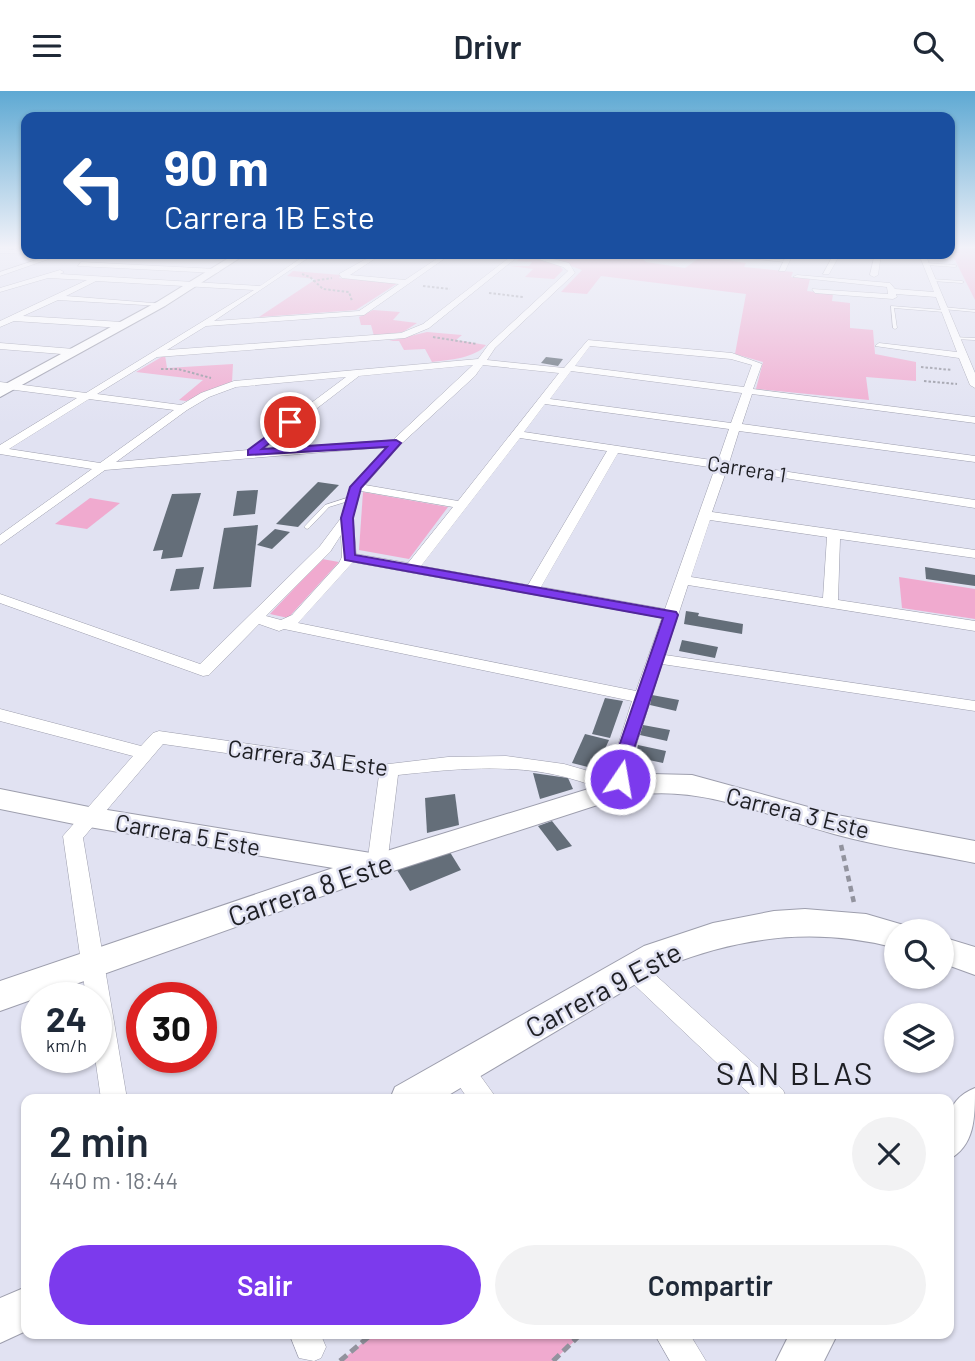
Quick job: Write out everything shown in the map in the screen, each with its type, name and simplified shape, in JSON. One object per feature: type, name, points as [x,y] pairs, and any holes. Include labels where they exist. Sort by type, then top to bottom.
[{"type":"street","points":[[0,324],[39,305]]},
{"type":"street","points":[[4,388],[157,305]]},
{"type":"street","points":[[0,451],[235,305]]},
{"type":"street","points":[[205,324],[361,313],[372,305]]},
{"type":"street","points":[[156,354],[402,336],[426,326],[452,305]]},
{"type":"street","points":[[235,640],[282,625],[303,612],[338,575],[349,557],[347,518],[354,492],[396,443],[472,375],[479,362],[537,305]]},
{"type":"street","points":[[942,305],[975,386]]},
{"type":"street","points":[[12,318],[122,325]]},
{"type":"street","points":[[412,568],[588,343],[757,363],[642,698],[623,758],[622,788]]},
{"type":"street","points":[[0,346],[74,352]]},
{"type":"street","points":[[879,346],[961,355]]},
{"type":"street","points":[[0,541],[183,408],[205,395],[234,384],[479,362],[748,391],[975,420]]},
{"type":"street","points":[[251,453],[358,373]]},
{"type":"street","points":[[4,388],[183,408]]},
{"type":"street","points":[[542,401],[975,459]]},
{"type":"street","name":"Carrera 1","points":[[518,434],[975,503]]},
{"type":"street","points":[[0,451],[103,467],[396,443]]},
{"type":"street","points":[[532,590],[614,449]]},
{"type":"street","points":[[354,492],[461,505]]},
{"type":"street","points":[[705,515],[975,554]]},
{"type":"street","points":[[0,599],[203,671],[326,549],[347,518]]},
{"type":"street","points":[[830,603],[834,534]]},
{"type":"street","points":[[349,557],[671,615]]},
{"type":"street","points":[[683,579],[975,626]]},
{"type":"street","points":[[256,619],[642,698]]},
{"type":"street","points":[[656,658],[975,706]]},
{"type":"street","points":[[0,715],[152,745]]},
{"type":"street","points":[[113,1094],[73,837],[152,745]]},
{"type":"street","name":"Carrera 3A Este","points":[[152,745],[388,771],[448,763],[506,762],[564,770],[622,788]]},
{"type":"street","points":[[377,865],[388,771]]},
{"type":"street","name":"Carrera 3 Este","points":[[622,788],[657,781],[692,784],[836,825],[975,852]]},
{"type":"street","name":"Carrera 8 Este","points":[[0,996],[377,865],[622,788]]},
{"type":"street","name":"Carrera 5 Este","points":[[0,799],[89,817],[377,865]]},
{"type":"street","name":"Carrera 9 Este","points":[[416,1094],[634,969],[684,944],[752,927],[793,921],[859,925],[884,932]]},
{"type":"street","points":[[954,954],[975,961]]},
{"type":"street","points":[[634,969],[769,1094]]},
{"type":"street","points":[[460,1068],[480,1094]]},
{"type":"street","points":[[954,1133],[975,1106]]},
{"type":"street","points":[[0,1321],[21,1310]]},
{"type":"street","points":[[673,1339],[690,1361]]},
{"type":"street","points":[[798,1361],[812,1339]]},
{"type":"lane","points":[[895,328],[892,307],[975,311]]},
{"type":"lane","points":[[954,338],[975,339]]},
{"type":"lane","points":[[307,527],[327,506],[354,492]]},
{"type":"path","points":[[143,362],[164,370],[178,369],[234,384]]},
{"type":"path","points":[[921,367],[970,372]]},
{"type":"path","points":[[924,381],[962,385]]},
{"type":"path","points":[[836,825],[859,925]]},
{"type":"path","points":[[340,1361],[366,1339]]},
{"type":"path","points":[[553,1361],[576,1339]]},
{"type":"shaded area","points":[[277,305],[363,305],[356,310],[259,317]]},
{"type":"shaded area","points":[[744,305],[850,305],[850,328],[873,330],[875,354],[916,362],[916,381],[866,377],[869,400],[756,389],[763,362],[735,354]]},
{"type":"shaded area","points":[[373,310],[400,312],[393,320],[417,323],[403,332],[374,336],[371,325],[361,325],[359,317]]},
{"type":"shaded area","points":[[427,332],[462,335],[456,340],[486,345],[469,356],[432,362],[425,349],[404,350],[399,341],[389,341]]},
{"type":"shaded area","points":[[165,355],[167,368],[233,364],[232,382],[186,401],[179,400],[203,380],[136,372]]},
{"type":"shaded area","points":[[363,492],[448,507],[409,559],[359,550]]},
{"type":"shaded area","points":[[90,498],[120,503],[87,529],[55,524]]},
{"type":"shaded area","points":[[322,559],[339,562],[288,618],[270,614]]},
{"type":"shaded area","points":[[899,577],[975,589],[975,619],[902,608]]},
{"type":"shaded area","points":[[367,1339],[577,1339],[553,1361],[341,1361]]},
{"type":"building","points":[[546,357],[563,359],[558,366],[541,363]]},
{"type":"building","points":[[318,482],[339,485],[298,527],[276,524]]},
{"type":"building","points":[[258,490],[255,514],[233,516],[237,491]]},
{"type":"building","points":[[201,493],[182,557],[161,559],[163,550],[153,551],[172,494]]},
{"type":"building","points":[[258,525],[251,587],[213,589],[224,528]]},
{"type":"building","points":[[275,529],[290,532],[272,549],[257,545]]},
{"type":"building","points":[[204,567],[199,589],[170,591],[176,569]]},
{"type":"building","points":[[925,567],[975,575],[975,586],[926,579]]},
{"type":"building","points":[[686,611],[699,613],[698,616],[743,624],[742,634],[684,624]]},
{"type":"building","points":[[682,640],[718,647],[715,658],[679,651]]},
{"type":"building","points":[[652,695],[679,700],[676,711],[650,705]]},
{"type":"building","points":[[605,698],[623,701],[610,738],[592,734]]},
{"type":"building","points":[[643,725],[670,730],[667,741],[640,735]]},
{"type":"building","points":[[585,734],[609,740],[596,769],[572,763]]},
{"type":"building","points":[[638,745],[666,751],[663,763],[635,757]]},
{"type":"building","points":[[533,773],[568,778],[573,789],[540,799]]},
{"type":"building","points":[[455,794],[459,825],[427,833],[425,798]]},
{"type":"building","points":[[552,821],[572,846],[557,851],[538,826]]},
{"type":"building","points":[[448,849],[461,870],[410,891],[397,870]]},
{"type":"district","name":"SAN BLAS","points":[[795,1072]]},
{"type":"route","points":[[290,422],[251,453],[396,443],[356,487],[347,518],[349,557],[671,615],[623,758],[620,779]]}]
